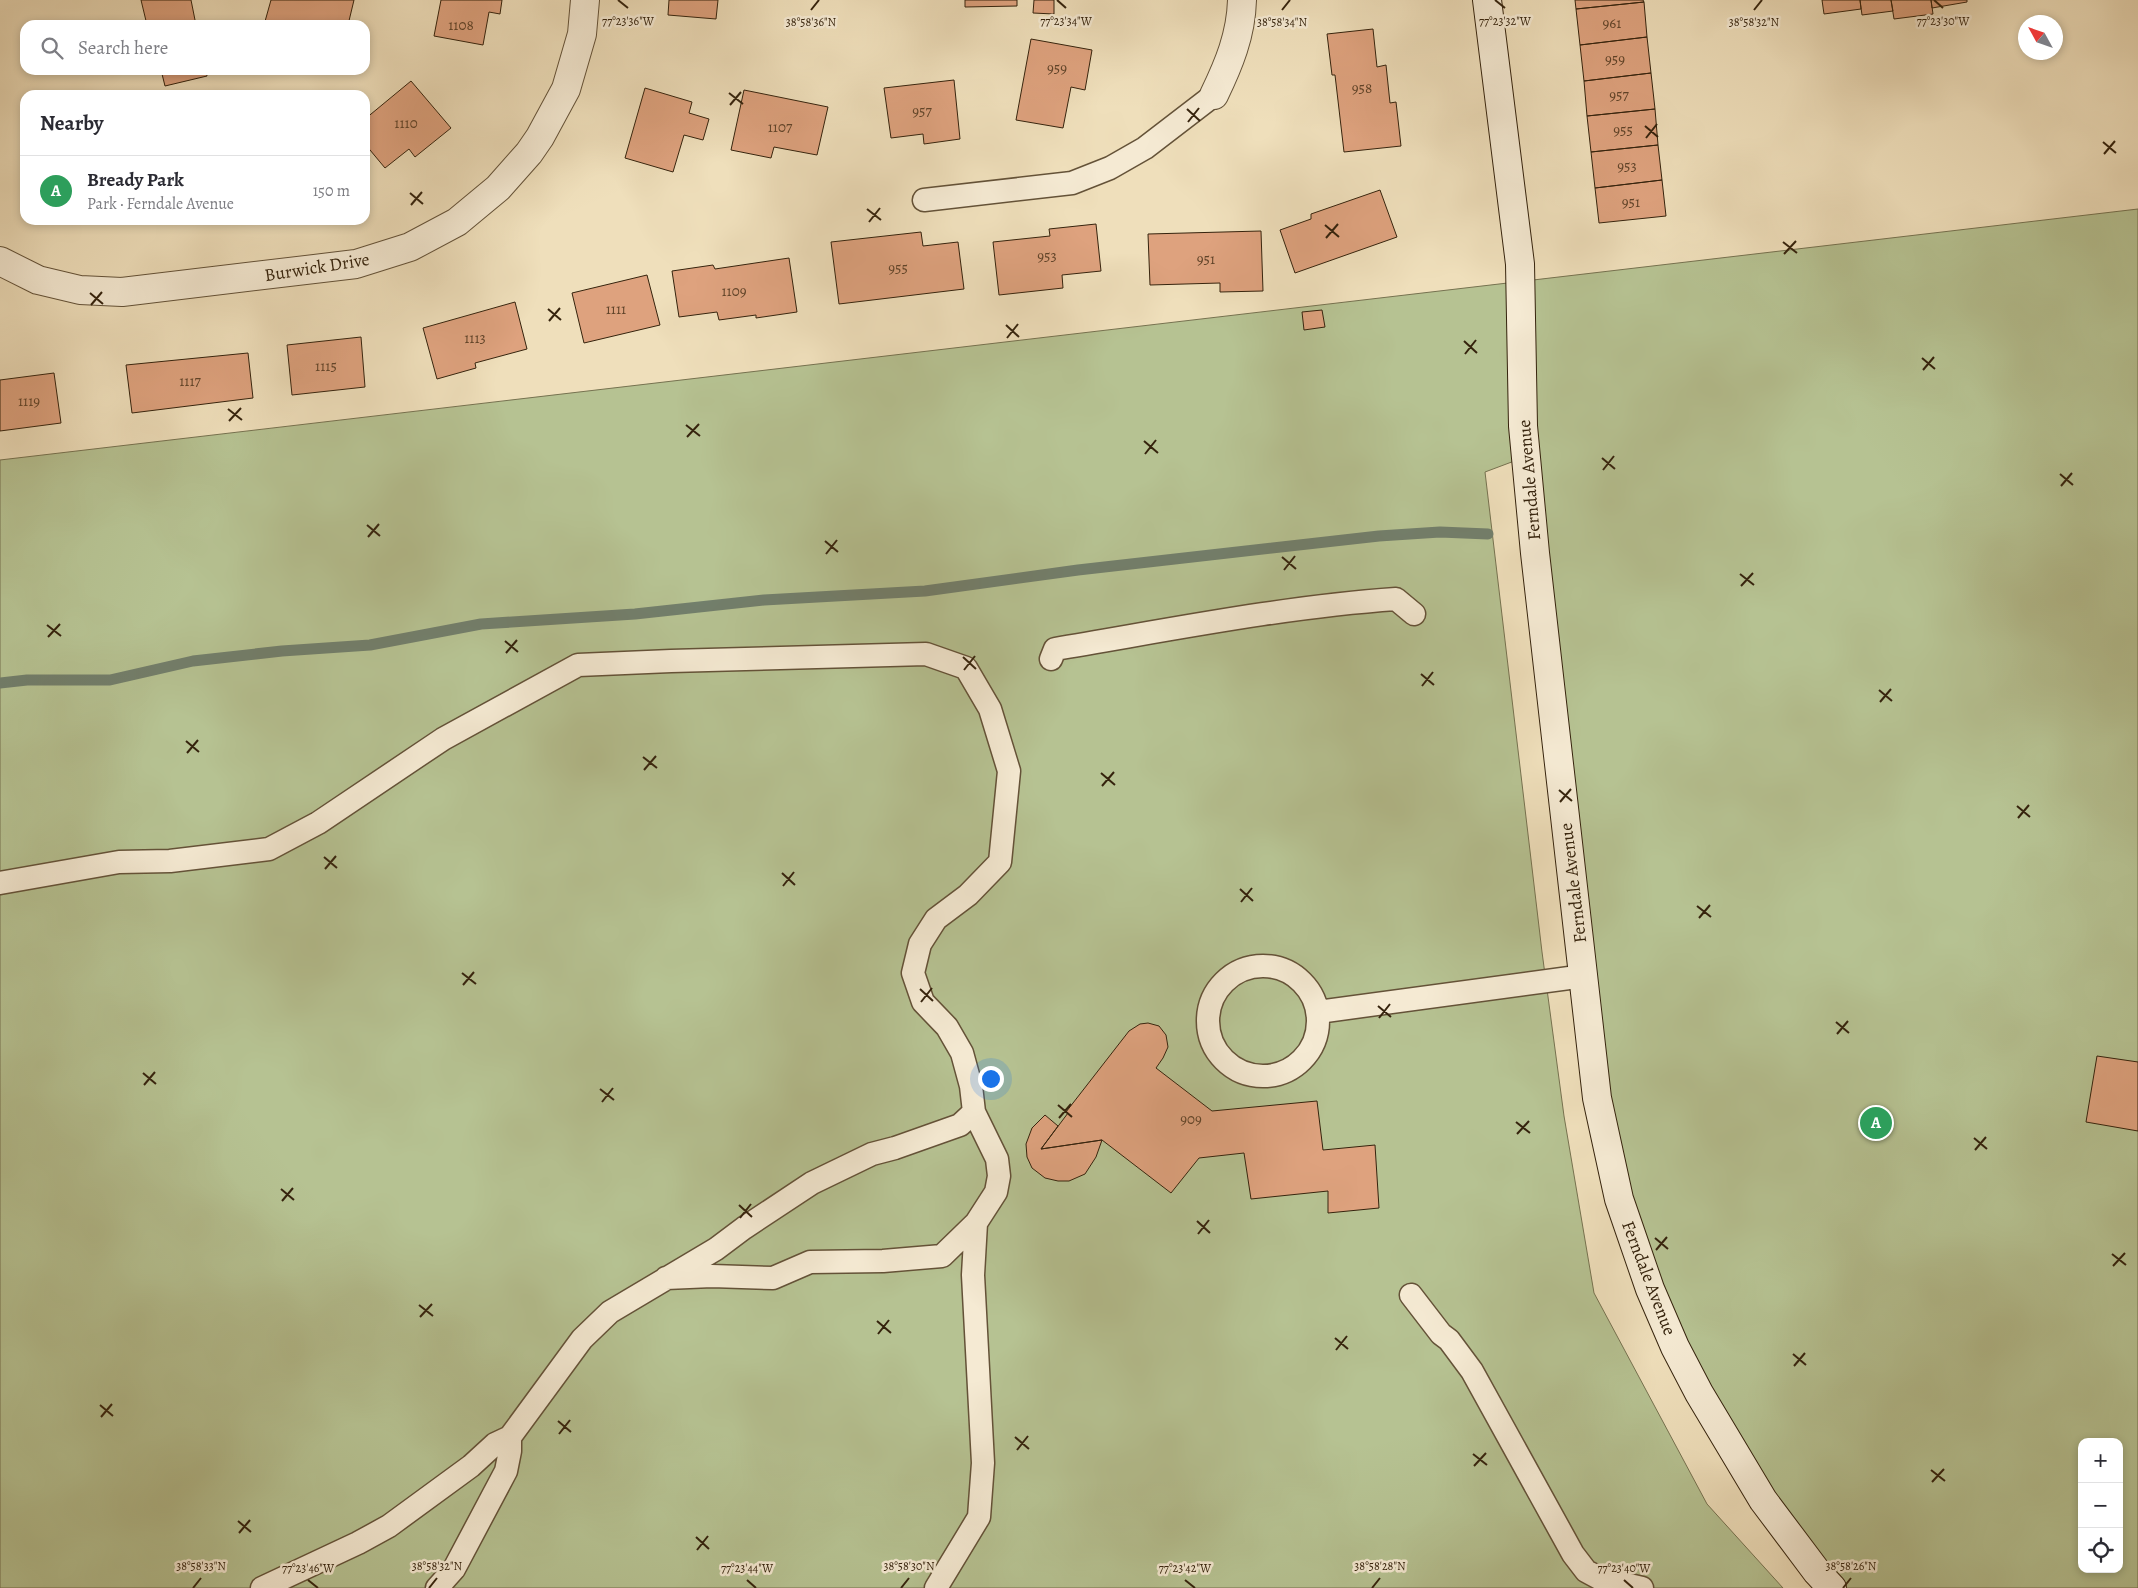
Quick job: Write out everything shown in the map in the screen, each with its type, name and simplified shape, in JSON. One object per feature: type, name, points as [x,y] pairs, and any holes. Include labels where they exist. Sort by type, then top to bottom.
[{"type":"street","name":"Burwick Drive","points":[[0,260],[38,280],[80,290],[122,292],[356,264],[410,247],[456,222],[498,188],[530,153],[566,89],[582,34],[585,0]]},
{"type":"street","points":[[1214,95],[1231,59],[1241,22],[1242,0]]},
{"type":"street","name":"Ferndale Avenue","points":[[1487,0],[1520,264],[1523,426],[1534,543],[1597,1098],[1615,1181],[1619,1199],[1650,1289],[1675,1347],[1699,1393],[1758,1492],[1816,1572],[1832,1588]]},
{"type":"lane","points":[[924,200],[1072,183],[1110,168],[1145,148],[1214,95]]},
{"type":"lane","points":[[1051,659],[1056,649],[1275,612],[1360,601],[1396,598],[1414,614]]},
{"type":"lane","points":[[0,883],[119,862],[170,861],[269,849],[318,823],[443,738],[578,665],[926,654],[966,668],[990,709],[1009,771],[1000,862],[968,895],[936,919],[920,944],[913,973],[923,1002],[946,1026],[962,1053],[971,1086],[974,1112],[997,1159],[999,1176],[996,1192],[976,1223],[942,1256],[883,1261],[810,1262],[773,1278],[712,1276],[666,1278]]},
{"type":"lane","points":[[1268,965],[1286,970],[1301,980],[1312,995],[1318,1012],[1318,1030],[1311,1048],[1299,1062],[1284,1072],[1266,1076],[1248,1075],[1231,1067],[1218,1054],[1209,1038],[1206,1020],[1210,1002],[1219,986],[1233,973],[1250,966],[1268,965]]},
{"type":"lane","points":[[1318,1012],[1584,976]]},
{"type":"lane","points":[[262,1588],[390,1526],[470,1466],[495,1444],[510,1436],[582,1339],[610,1312],[716,1249],[744,1228],[812,1184],[872,1154],[895,1148],[960,1125],[974,1112]]},
{"type":"lane","points":[[936,1588],[980,1517],[983,1463],[973,1275],[976,1223]]},
{"type":"lane","points":[[1411,1295],[1472,1371],[1573,1554],[1586,1571],[1599,1578],[1642,1588]]},
{"type":"lane","points":[[437,1588],[454,1569],[506,1471],[510,1451],[510,1436]]},
{"type":"green space","points":[[2138,209],[2138,1588],[1831,1588],[1817,1572],[1644,1270],[1584,976],[1525,457],[1485,472],[1542,952],[1564,1116],[1594,1293],[1707,1504],[1783,1588],[0,1588],[0,460]]},
{"type":"building","points":[[141,0],[191,0],[195,20],[146,20]]},
{"type":"building","points":[[271,0],[354,0],[349,20],[265,20]]},
{"type":"building","points":[[441,0],[502,0],[500,14],[489,12],[483,45],[434,36]]},
{"type":"building","points":[[669,0],[718,0],[716,19],[668,15]]},
{"type":"building","points":[[965,0],[1017,0],[1017,6],[965,7]]},
{"type":"building","points":[[1034,0],[1054,0],[1054,14],[1033,13]]},
{"type":"building","points":[[1575,0],[1643,0],[1644,2],[1576,9]]},
{"type":"building","points":[[1822,0],[1860,0],[1861,9],[1824,14]]},
{"type":"building","points":[[1860,0],[1891,0],[1893,11],[1862,15]]},
{"type":"building","points":[[1891,0],[1931,0],[1933,14],[1894,19]]},
{"type":"building","points":[[1931,0],[1967,0],[1967,2],[1932,8]]},
{"type":"building","points":[[1644,2],[1647,37],[1580,45],[1576,9]]},
{"type":"building","points":[[1373,29],[1377,67],[1386,65],[1390,103],[1396,102],[1401,146],[1344,152],[1335,75],[1332,75],[1327,34]]},
{"type":"building","points":[[1647,37],[1651,73],[1584,81],[1580,45]]},
{"type":"building","points":[[1031,39],[1092,50],[1085,90],[1071,87],[1063,128],[1016,120]]},
{"type":"building","points":[[1651,73],[1655,109],[1587,116],[1584,81]]},
{"type":"building","points":[[162,75],[207,75],[207,76],[165,86]]},
{"type":"building","points":[[954,80],[960,139],[924,144],[923,134],[891,138],[884,88]]},
{"type":"building","points":[[411,81],[451,128],[415,157],[409,149],[385,168],[370,150],[370,115]]},
{"type":"building","points":[[645,88],[692,102],[689,113],[709,119],[703,140],[684,135],[673,172],[625,158]]},
{"type":"building","points":[[744,90],[828,107],[817,155],[774,147],[771,158],[731,150]]},
{"type":"building","points":[[1655,109],[1658,145],[1591,152],[1587,116]]},
{"type":"building","points":[[1658,145],[1662,180],[1595,188],[1591,152]]},
{"type":"building","points":[[1662,180],[1666,216],[1599,223],[1595,188]]},
{"type":"building","points":[[1380,190],[1397,237],[1295,273],[1280,230],[1311,219],[1311,214]]},
{"type":"building","points":[[1096,224],[1101,271],[1062,275],[1063,288],[999,295],[993,242],[1050,236],[1049,229]]},
{"type":"building","points":[[1261,231],[1263,291],[1220,292],[1220,283],[1150,285],[1148,234]]},
{"type":"building","points":[[921,232],[923,246],[958,242],[964,289],[839,304],[831,242]]},
{"type":"building","points":[[789,258],[797,312],[756,318],[756,315],[719,320],[717,312],[679,317],[672,271],[713,265],[715,269]]},
{"type":"building","points":[[647,275],[660,325],[584,343],[572,293]]},
{"type":"building","points":[[515,302],[527,349],[475,363],[476,368],[437,379],[423,328]]},
{"type":"building","points":[[1322,310],[1325,327],[1304,330],[1302,312]]},
{"type":"building","points":[[361,337],[365,387],[292,395],[287,345]]},
{"type":"building","points":[[248,353],[253,398],[132,413],[126,365]]},
{"type":"building","points":[[54,373],[61,423],[0,431],[0,380]]},
{"type":"building","points":[[1148,1023],[1159,1026],[1166,1035],[1168,1047],[1156,1068],[1212,1111],[1317,1101],[1323,1150],[1375,1145],[1379,1208],[1328,1213],[1328,1191],[1251,1199],[1244,1153],[1199,1158],[1171,1193],[1102,1140],[1041,1149],[1068,1113],[1066,1112],[1129,1031],[1140,1024]]},
{"type":"building","points":[[2097,1056],[2138,1062],[2138,1131],[2086,1122]]},
{"type":"building","points":[[1045,1115],[1058,1126],[1041,1149],[1102,1140],[1096,1157],[1085,1174],[1069,1181],[1058,1181],[1045,1178],[1032,1168],[1027,1157],[1026,1144],[1032,1128]]},
{"type":"waterway","points":[[0,683],[27,680],[110,680],[193,661],[282,651],[370,645],[481,624],[635,614],[764,600],[925,591],[1078,570],[1379,536],[1440,532],[1488,534]]},
{"type":"place","name":"Bready Park","points":[[1876,1123]]}]
